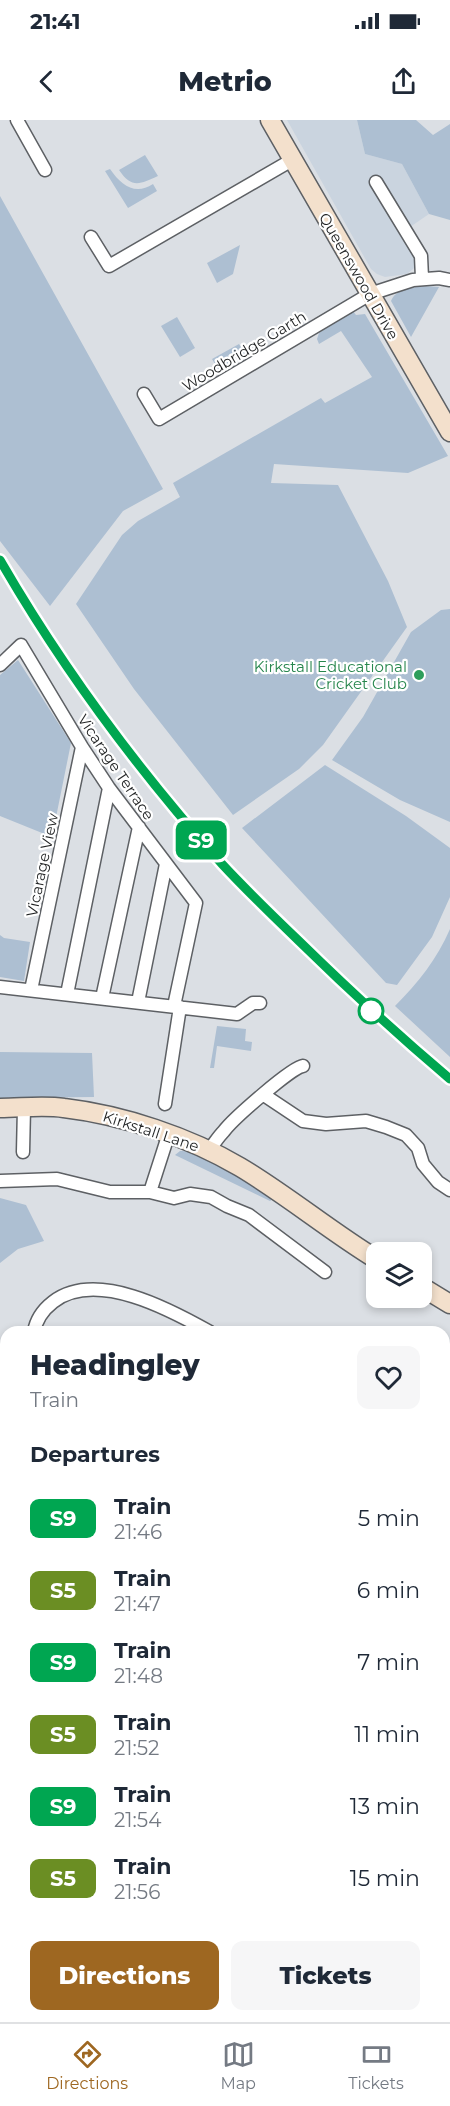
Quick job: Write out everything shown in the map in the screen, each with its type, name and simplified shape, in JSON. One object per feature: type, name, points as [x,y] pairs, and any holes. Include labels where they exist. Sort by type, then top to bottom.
[{"type":"main road","name":"Queenswood Drive","points":[[270,120],[450,432]]},
{"type":"main road","name":"Kirkstall Lane","points":[[0,1108],[62,1107],[170,1134],[209,1150],[243,1168],[366,1252]]},
{"type":"main road","points":[[432,1293],[450,1304]]},
{"type":"street","points":[[17,120],[45,170]]},
{"type":"street","points":[[91,237],[109,266],[292,160]]},
{"type":"street","points":[[375,182],[421,256],[422,278]]},
{"type":"street","points":[[370,294],[389,286],[422,278],[450,280]]},
{"type":"street","name":"Woodbridge Garth","points":[[144,394],[159,419],[370,294]]},
{"type":"street","name":"Vicarage Terrace","points":[[0,665],[21,645],[109,788],[196,903],[182,1007],[165,1104]]},
{"type":"street","name":"Vicarage View","points":[[31,990],[82,747]]},
{"type":"street","points":[[67,994],[109,788]]},
{"type":"street","points":[[102,998],[139,827]]},
{"type":"street","points":[[138,1002],[166,864]]},
{"type":"street","points":[[0,987],[237,1014],[253,1003],[260,1003]]},
{"type":"street","points":[[209,1150],[224,1130],[286,1074],[297,1066],[303,1066]]},
{"type":"street","points":[[264,1095],[303,1121],[326,1124],[366,1121],[406,1135],[417,1148],[423,1164],[438,1182],[450,1190]]},
{"type":"street","points":[[22,1152],[24,1108]]},
{"type":"street","points":[[150,1192],[170,1134]]},
{"type":"street","points":[[0,1181],[57,1179],[110,1192],[150,1192],[174,1198],[190,1194],[212,1197],[249,1215],[325,1272]]},
{"type":"street","points":[[36,1326],[45,1309],[59,1298],[74,1292],[93,1290],[124,1294],[161,1306],[199,1326]]},
{"type":"shaded area","points":[[287,120],[357,120],[365,154],[402,164],[429,214],[410,227],[426,258],[407,274],[385,277],[371,269]]},
{"type":"shaded area","points":[[357,120],[416,120],[433,135],[450,124],[450,220],[429,214],[402,164],[365,154]]},
{"type":"shaded area","points":[[145,155],[158,176],[141,183],[128,180],[119,170]]},
{"type":"shaded area","points":[[110,169],[129,187],[140,189],[153,184],[157,191],[128,208],[105,171]]},
{"type":"shaded area","points":[[0,196],[163,489],[123,511],[50,606],[0,541]]},
{"type":"shaded area","points":[[240,245],[233,274],[217,283],[207,263]]},
{"type":"shaded area","points":[[439,287],[411,337],[391,301],[396,294],[408,288]]},
{"type":"shaded area","points":[[353,311],[356,315],[365,314],[448,456],[408,473],[274,464],[271,483],[338,485],[388,581],[407,627],[323,745],[299,769],[233,815],[134,689],[76,604],[122,535],[138,521],[180,497],[173,483],[321,398],[325,403],[372,377],[341,331],[319,344],[317,339],[319,333]]},
{"type":"shaded area","points":[[177,317],[195,348],[180,357],[161,326]]},
{"type":"shaded area","points":[[239,344],[245,354],[218,369],[212,359]]},
{"type":"shaded area","name":"Kirkstall Educational Cricket Club","points":[[450,609],[450,822],[400,800],[332,760],[363,717],[411,632],[441,610]]},
{"type":"shaded area","points":[[18,660],[71,743],[52,837],[0,816],[0,675]]},
{"type":"shaded area","points":[[325,765],[406,816],[450,848],[450,897],[432,937],[397,985],[386,983],[242,828]]},
{"type":"shaded area","points":[[450,929],[450,1057],[395,1006],[426,970]]},
{"type":"shaded area","points":[[0,935],[4,938],[30,942],[24,981],[0,977]]},
{"type":"shaded area","points":[[217,1026],[246,1029],[245,1041],[252,1042],[251,1051],[217,1046],[214,1068],[210,1068]]},
{"type":"shaded area","points":[[0,1052],[92,1053],[94,1097],[0,1098]]},
{"type":"shaded area","points":[[180,1151],[190,1152],[215,1162],[274,1198],[270,1201],[175,1155]]},
{"type":"shaded area","points":[[0,1198],[26,1205],[44,1241],[18,1249],[0,1263]]},
{"type":"railway","points":[[0,560],[49,640],[103,718],[191,829],[272,915],[375,1013],[450,1080]]},
{"type":"train","name":"S9","points":[[0,560],[96,708],[189,827],[259,902],[371,1011],[450,1079]]},
{"type":"place","name":"Kirkstall Educational Cricket Club","points":[[419,675]]}]
